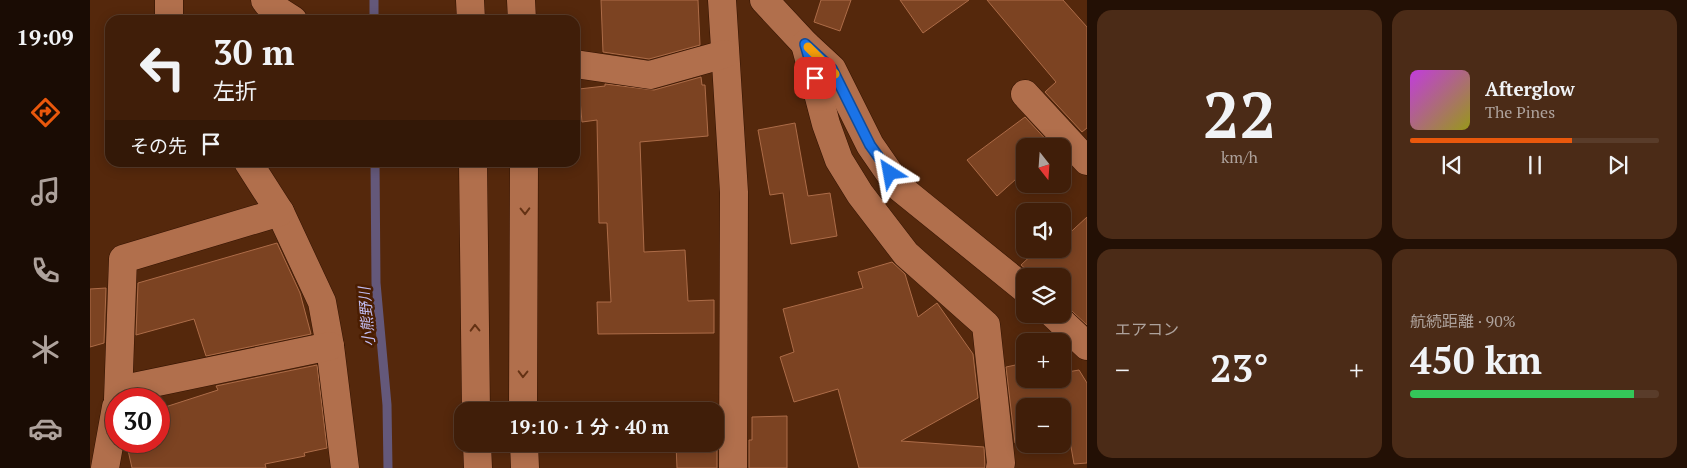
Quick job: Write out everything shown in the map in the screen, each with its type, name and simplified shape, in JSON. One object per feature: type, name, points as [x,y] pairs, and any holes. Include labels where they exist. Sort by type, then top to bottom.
[{"type":"street","points":[[169,0],[169,15]]},
{"type":"street","points":[[265,0],[285,15]]},
{"type":"street","points":[[470,0],[471,15]]},
{"type":"street","points":[[522,0],[522,15]]},
{"type":"street","points":[[722,0],[734,192],[733,468]]},
{"type":"street","points":[[764,0],[805,44],[832,69],[870,145],[899,187],[1016,282]]},
{"type":"street","points":[[805,44],[838,160],[860,194],[906,254],[986,325],[1000,468]]},
{"type":"street","points":[[580,65],[650,75],[726,54]]},
{"type":"street","points":[[1025,94],[1087,162]]},
{"type":"street","points":[[251,167],[280,212],[322,302],[330,346],[340,467]]},
{"type":"street","points":[[473,167],[476,402]]},
{"type":"street","points":[[523,402],[524,167]]},
{"type":"street","points":[[118,388],[123,259],[280,212]]},
{"type":"street","points":[[1063,323],[1087,346]]},
{"type":"street","points":[[162,388],[330,346]]},
{"type":"street","points":[[477,452],[478,468]]},
{"type":"street","points":[[524,452],[525,468]]},
{"type":"street","points":[[105,468],[108,453]]},
{"type":"building","points":[[601,0],[698,0],[700,45],[649,59],[603,52]]},
{"type":"building","points":[[821,0],[851,0],[840,31],[814,22]]},
{"type":"building","points":[[900,0],[969,0],[923,33]]},
{"type":"building","points":[[987,0],[1063,0],[1087,27],[1087,128],[1082,132],[1045,92],[1056,82]]},
{"type":"building","points":[[701,77],[702,85],[705,85],[708,136],[640,142],[644,252],[685,250],[688,301],[714,300],[714,333],[598,334],[597,302],[611,302],[607,223],[599,223],[597,120],[582,122],[580,89],[605,86],[605,84],[654,90]]},
{"type":"building","points":[[1025,117],[1045,138],[1016,138],[1016,179],[997,196],[967,160]]},
{"type":"building","points":[[795,123],[808,196],[830,193],[837,236],[791,244],[783,193],[770,195],[758,130]]},
{"type":"building","points":[[1087,217],[1087,325],[1071,310],[1071,268],[1025,268],[1021,265],[1028,258],[1071,258],[1071,232]]},
{"type":"building","points":[[277,243],[300,293],[311,334],[206,356],[194,319],[136,335],[138,283]]},
{"type":"building","points":[[892,262],[905,274],[918,317],[937,303],[973,354],[978,398],[901,441],[984,447],[985,468],[859,468],[838,389],[794,402],[780,357],[794,352],[783,309],[863,288],[858,272]]},
{"type":"building","points":[[106,288],[104,343],[90,347],[90,289]]},
{"type":"building","points":[[317,365],[327,448],[304,453],[305,456],[265,464],[266,468],[132,468],[129,453],[170,453],[170,405],[218,390],[216,386]]},
{"type":"building","points":[[1016,365],[1016,388],[1071,388],[1071,371],[1079,370],[1087,383],[1087,463],[1074,464],[1071,447],[1071,398],[1016,398],[1015,443],[1006,367]]},
{"type":"building","points":[[787,416],[787,468],[749,468],[749,440],[752,440],[752,417]]},
{"type":"building","points":[[676,452],[717,452],[717,468],[677,468]]},
{"type":"waterway","name":"小熊野川","points":[[374,0],[374,15]]},
{"type":"waterway","name":"小熊野川","points":[[375,167],[376,283],[387,405],[388,468]]},
{"type":"slow traffic","points":[[808,47],[835,74]]},
{"type":"route","points":[[815,78],[805,44],[832,69],[870,145],[890,173]]}]
